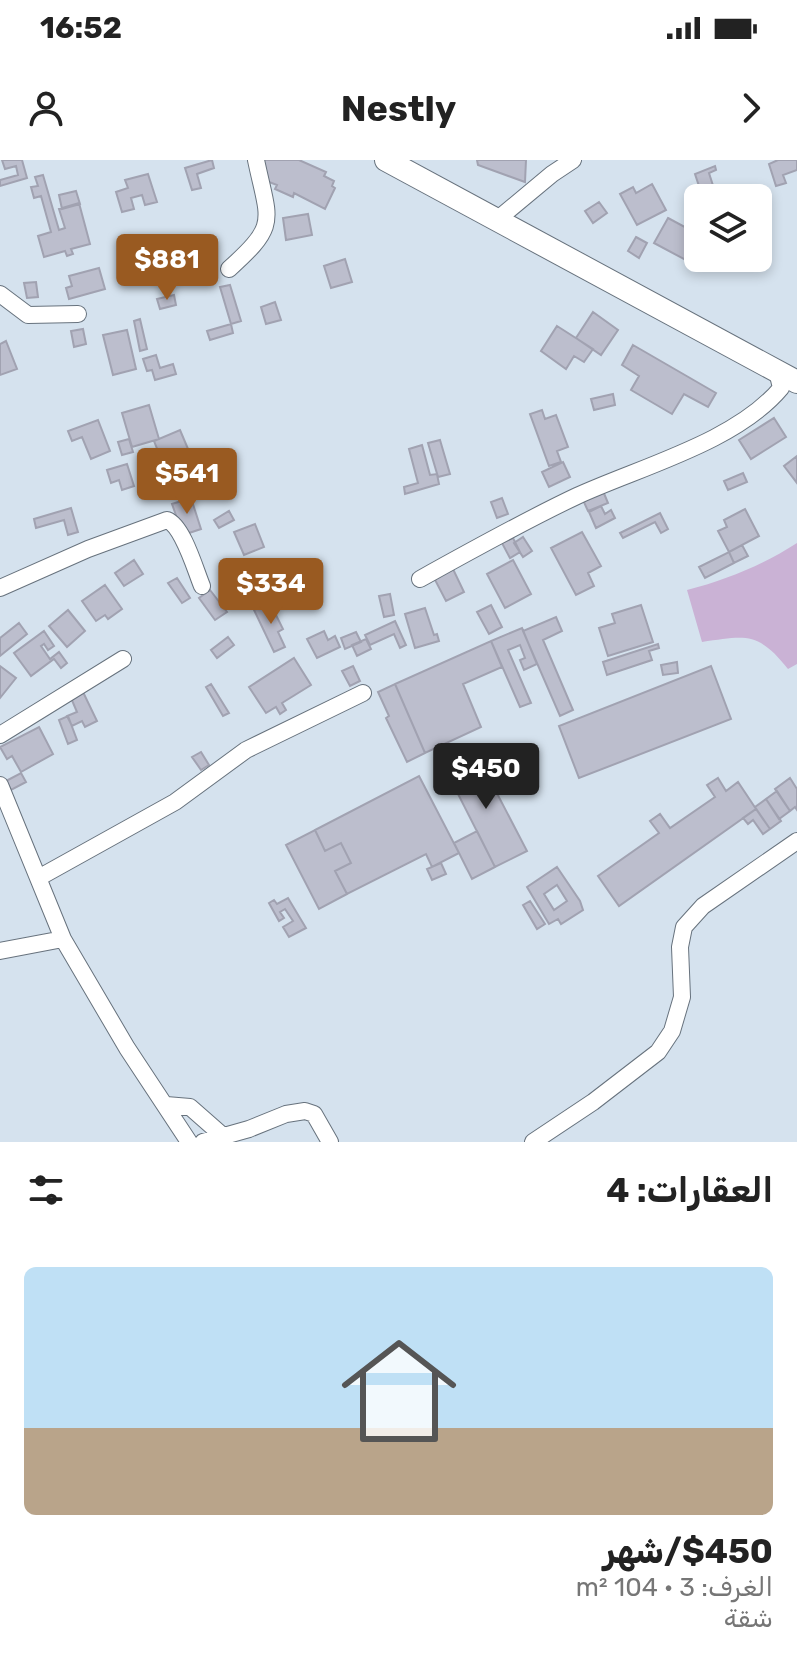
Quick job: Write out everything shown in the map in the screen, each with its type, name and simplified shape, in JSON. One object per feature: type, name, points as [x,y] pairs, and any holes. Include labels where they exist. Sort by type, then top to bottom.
[{"type":"main road","points":[[386,160],[787,376]]},
{"type":"street","points":[[229,269],[259,241],[265,228],[266,201],[256,160]]},
{"type":"street","points":[[498,219],[553,166],[573,160]]},
{"type":"street","points":[[0,294],[28,315],[78,314]]},
{"type":"street","points":[[420,579],[523,522],[728,431],[774,396],[787,376]]},
{"type":"street","points":[[0,588],[133,531],[167,520],[173,522],[181,536],[202,586]]},
{"type":"street","points":[[0,735],[123,659]]},
{"type":"street","points":[[40,877],[175,802],[246,750],[363,693]]},
{"type":"street","points":[[0,785],[63,939],[112,1023],[189,1142]]},
{"type":"street","points":[[533,1142],[593,1102],[658,1052],[672,1031],[682,997],[680,947],[684,927],[703,906],[797,841]]},
{"type":"street","points":[[0,951],[63,939]]},
{"type":"street","points":[[166,1105],[190,1107],[223,1136]]},
{"type":"street","points":[[203,1142],[286,1114],[305,1111],[314,1114],[330,1142]]},
{"type":"shaded area","points":[[797,543],[797,664],[788,669],[768,648],[750,639],[702,642],[687,590],[744,571]]},
{"type":"building","points":[[2,160],[22,160],[27,178],[0,186],[0,180],[18,175],[16,166],[5,169]]},
{"type":"building","points":[[212,160],[214,168],[197,174],[201,188],[192,190],[185,168]]},
{"type":"building","points":[[258,160],[299,160],[326,172],[324,176],[334,181],[332,186],[335,188],[325,209],[294,193],[293,197],[275,189],[277,185],[264,180]]},
{"type":"building","points":[[477,160],[526,160],[525,182],[478,165]]},
{"type":"building","points":[[778,160],[797,160],[797,170],[783,175],[786,183],[776,186],[769,164]]},
{"type":"building","points":[[715,166],[716,170],[709,173],[713,184],[698,184],[695,174]]},
{"type":"building","points":[[148,174],[157,202],[145,205],[142,195],[131,198],[134,209],[122,212],[116,192],[128,188],[125,180]]},
{"type":"building","points":[[43,175],[59,230],[65,228],[59,209],[79,203],[90,244],[71,249],[73,254],[67,256],[65,251],[44,257],[38,236],[51,232],[41,196],[34,198],[31,187],[38,186],[35,177]]},
{"type":"building","points":[[652,184],[666,210],[637,225],[620,194],[633,187],[636,193]]},
{"type":"building","points":[[76,191],[80,204],[62,209],[59,195]]},
{"type":"building","points":[[599,202],[607,213],[593,223],[585,211]]},
{"type":"building","points":[[308,214],[312,235],[286,240],[283,218]]},
{"type":"building","points":[[668,218],[684,227],[684,259],[654,243]]},
{"type":"building","points":[[636,237],[647,243],[639,258],[628,251]]},
{"type":"building","points":[[345,259],[352,282],[331,288],[324,266]]},
{"type":"building","points":[[99,268],[105,289],[69,299],[66,288],[72,286],[69,276]]},
{"type":"building","points":[[36,282],[38,297],[27,298],[24,283]]},
{"type":"building","points":[[230,285],[241,321],[231,324],[220,287]]},
{"type":"building","points":[[174,295],[176,305],[160,309],[157,299]]},
{"type":"building","points":[[275,302],[281,320],[266,324],[261,307]]},
{"type":"building","points":[[593,312],[618,330],[601,355],[576,338]]},
{"type":"building","points":[[140,319],[147,349],[140,351],[134,321]]},
{"type":"building","points":[[231,324],[233,333],[210,340],[207,331]]},
{"type":"building","points":[[557,326],[593,349],[584,362],[574,356],[566,369],[541,351]]},
{"type":"building","points":[[83,329],[86,344],[74,347],[71,331]]},
{"type":"building","points":[[127,330],[136,369],[113,375],[103,335]]},
{"type":"building","points":[[6,341],[17,369],[0,375],[0,344]]},
{"type":"building","points":[[633,345],[716,393],[708,407],[684,394],[672,414],[631,390],[639,376],[622,365]]},
{"type":"building","points":[[156,355],[160,368],[173,364],[176,374],[155,380],[152,370],[147,371],[143,359]]},
{"type":"building","points":[[613,394],[615,405],[594,410],[591,399]]},
{"type":"building","points":[[149,405],[159,439],[132,447],[122,413]]},
{"type":"building","points":[[542,410],[545,419],[556,415],[568,447],[557,451],[561,462],[549,466],[530,414]]},
{"type":"building","points":[[774,418],[786,437],[751,459],[739,440]]},
{"type":"building","points":[[98,420],[110,451],[91,459],[82,437],[72,441],[68,431]]},
{"type":"building","points":[[180,430],[191,456],[173,463],[171,457],[162,461],[154,441]]},
{"type":"building","points":[[129,439],[133,452],[122,455],[118,442]]},
{"type":"building","points":[[440,440],[450,474],[438,477],[428,443]]},
{"type":"building","points":[[422,445],[430,475],[437,474],[439,484],[405,494],[404,487],[418,483],[409,449]]},
{"type":"building","points":[[797,456],[797,483],[784,466]]},
{"type":"building","points":[[563,462],[570,477],[549,487],[542,472]]},
{"type":"building","points":[[127,464],[134,486],[122,490],[119,480],[111,483],[107,470]]},
{"type":"building","points":[[743,473],[747,482],[728,490],[724,481]]},
{"type":"building","points":[[196,479],[199,488],[179,494],[177,485]]},
{"type":"building","points":[[603,491],[608,503],[588,511],[583,500]]},
{"type":"building","points":[[191,498],[201,529],[183,535],[172,504]]},
{"type":"building","points":[[502,498],[508,514],[497,518],[491,502]]},
{"type":"building","points":[[601,506],[605,514],[611,510],[615,518],[596,528],[589,512]]},
{"type":"building","points":[[71,508],[78,532],[68,535],[64,520],[36,528],[34,519]]},
{"type":"building","points":[[745,509],[759,536],[729,552],[718,531],[727,527],[724,520]]},
{"type":"building","points":[[229,511],[234,520],[219,528],[214,520]]},
{"type":"building","points":[[660,513],[668,529],[661,533],[655,522],[623,538],[620,533]]},
{"type":"building","points":[[255,524],[264,547],[244,555],[234,532]]},
{"type":"building","points":[[582,532],[601,566],[588,573],[594,586],[576,595],[551,548]]},
{"type":"building","points":[[523,537],[532,551],[523,557],[514,543]]},
{"type":"building","points":[[513,538],[520,552],[510,558],[502,543]]},
{"type":"building","points":[[742,545],[748,556],[734,563],[729,552]]},
{"type":"building","points":[[729,552],[734,563],[705,578],[699,567]]},
{"type":"building","points":[[134,560],[143,574],[124,586],[115,573]]},
{"type":"building","points":[[513,560],[531,594],[505,608],[487,574]]},
{"type":"building","points":[[452,567],[464,592],[446,601],[433,576]]},
{"type":"building","points":[[177,578],[190,598],[182,603],[168,583]]},
{"type":"building","points":[[105,585],[122,609],[108,619],[105,615],[96,621],[82,601]]},
{"type":"building","points":[[210,590],[227,612],[215,620],[199,598]]},
{"type":"building","points":[[390,594],[394,615],[384,617],[379,596]]},
{"type":"building","points":[[270,603],[283,629],[278,632],[285,647],[274,652],[254,610]]},
{"type":"building","points":[[491,605],[502,627],[489,634],[477,612]]},
{"type":"building","points":[[641,605],[653,642],[608,656],[599,628],[615,623],[612,614]]},
{"type":"building","points":[[425,608],[439,641],[415,648],[405,614]]},
{"type":"building","points":[[68,610],[85,631],[67,647],[49,626]]},
{"type":"building","points":[[556,617],[562,631],[543,640],[573,710],[560,716],[523,631]]},
{"type":"building","points":[[395,621],[406,645],[400,648],[394,634],[370,645],[365,635]]},
{"type":"building","points":[[19,623],[27,634],[0,656],[0,638]]},
{"type":"building","points":[[522,628],[537,664],[524,670],[520,660],[525,658],[520,645],[508,650],[531,703],[520,707],[491,641]]},
{"type":"building","points":[[44,631],[54,646],[48,650],[44,644],[41,646],[50,659],[59,652],[67,663],[61,668],[54,659],[31,676],[14,653]]},
{"type":"building","points":[[324,631],[328,640],[335,636],[340,647],[317,658],[307,639]]},
{"type":"building","points":[[356,632],[361,642],[345,649],[341,638]]},
{"type":"building","points":[[228,637],[234,645],[217,658],[211,650]]},
{"type":"building","points":[[366,639],[371,649],[357,656],[352,645]]},
{"type":"building","points":[[491,641],[502,667],[463,684],[481,727],[425,753],[395,684]]},
{"type":"building","points":[[658,644],[659,648],[649,651],[652,660],[607,675],[603,662]]},
{"type":"building","points":[[294,658],[311,685],[282,703],[286,710],[280,714],[276,707],[266,713],[249,687]]},
{"type":"building","points":[[677,662],[678,673],[663,675],[661,665]]},
{"type":"building","points":[[0,666],[16,678],[0,698]]},
{"type":"building","points":[[353,666],[360,681],[350,686],[342,671]]},
{"type":"building","points":[[711,666],[731,719],[579,778],[559,726]]},
{"type":"building","points":[[211,684],[229,713],[223,716],[206,687]]},
{"type":"building","points":[[395,684],[425,753],[407,762],[386,718],[389,716],[378,692]]},
{"type":"building","points":[[83,692],[97,721],[85,727],[82,721],[72,726],[67,716],[77,712],[71,698]]},
{"type":"building","points":[[68,716],[77,740],[68,744],[59,720]]},
{"type":"building","points":[[39,727],[53,754],[21,772],[12,756],[7,759],[0,747]]},
{"type":"building","points":[[201,752],[209,765],[201,770],[192,757]]},
{"type":"building","points":[[477,755],[527,851],[495,867],[453,784],[447,787],[441,774]]},
{"type":"building","points":[[21,773],[26,782],[11,790],[6,781]]},
{"type":"building","points":[[419,776],[459,853],[432,867],[426,854],[347,894],[335,871],[351,863],[341,843],[325,851],[315,830]]},
{"type":"building","points":[[718,778],[726,791],[738,782],[756,809],[619,906],[598,876],[659,833],[650,821],[660,814],[670,828],[715,797],[707,785]]},
{"type":"building","points":[[790,778],[797,789],[797,810],[795,807],[790,811],[775,789]]},
{"type":"building","points":[[777,791],[790,811],[779,819],[766,799]]},
{"type":"building","points":[[766,799],[781,821],[770,829],[755,807]]},
{"type":"building","points":[[756,809],[770,829],[763,834],[753,820],[748,824],[743,818]]},
{"type":"building","points":[[315,830],[325,851],[341,843],[351,863],[335,871],[347,894],[319,909],[286,845]]},
{"type":"building","points":[[477,831],[495,867],[472,879],[454,843]]},
{"type":"building","points":[[441,863],[446,874],[432,880],[427,869]]},
{"type":"building","points":[[557,867],[583,910],[561,924],[558,919],[549,924],[527,887]],"holes":[[[557,885],[567,901],[554,910],[544,894]]]},
{"type":"building","points":[[288,898],[306,928],[289,937],[283,927],[293,921],[285,909],[280,912],[284,918],[279,921],[269,903],[274,900],[277,904]]},
{"type":"building","points":[[530,901],[545,924],[537,929],[523,905]]}]
